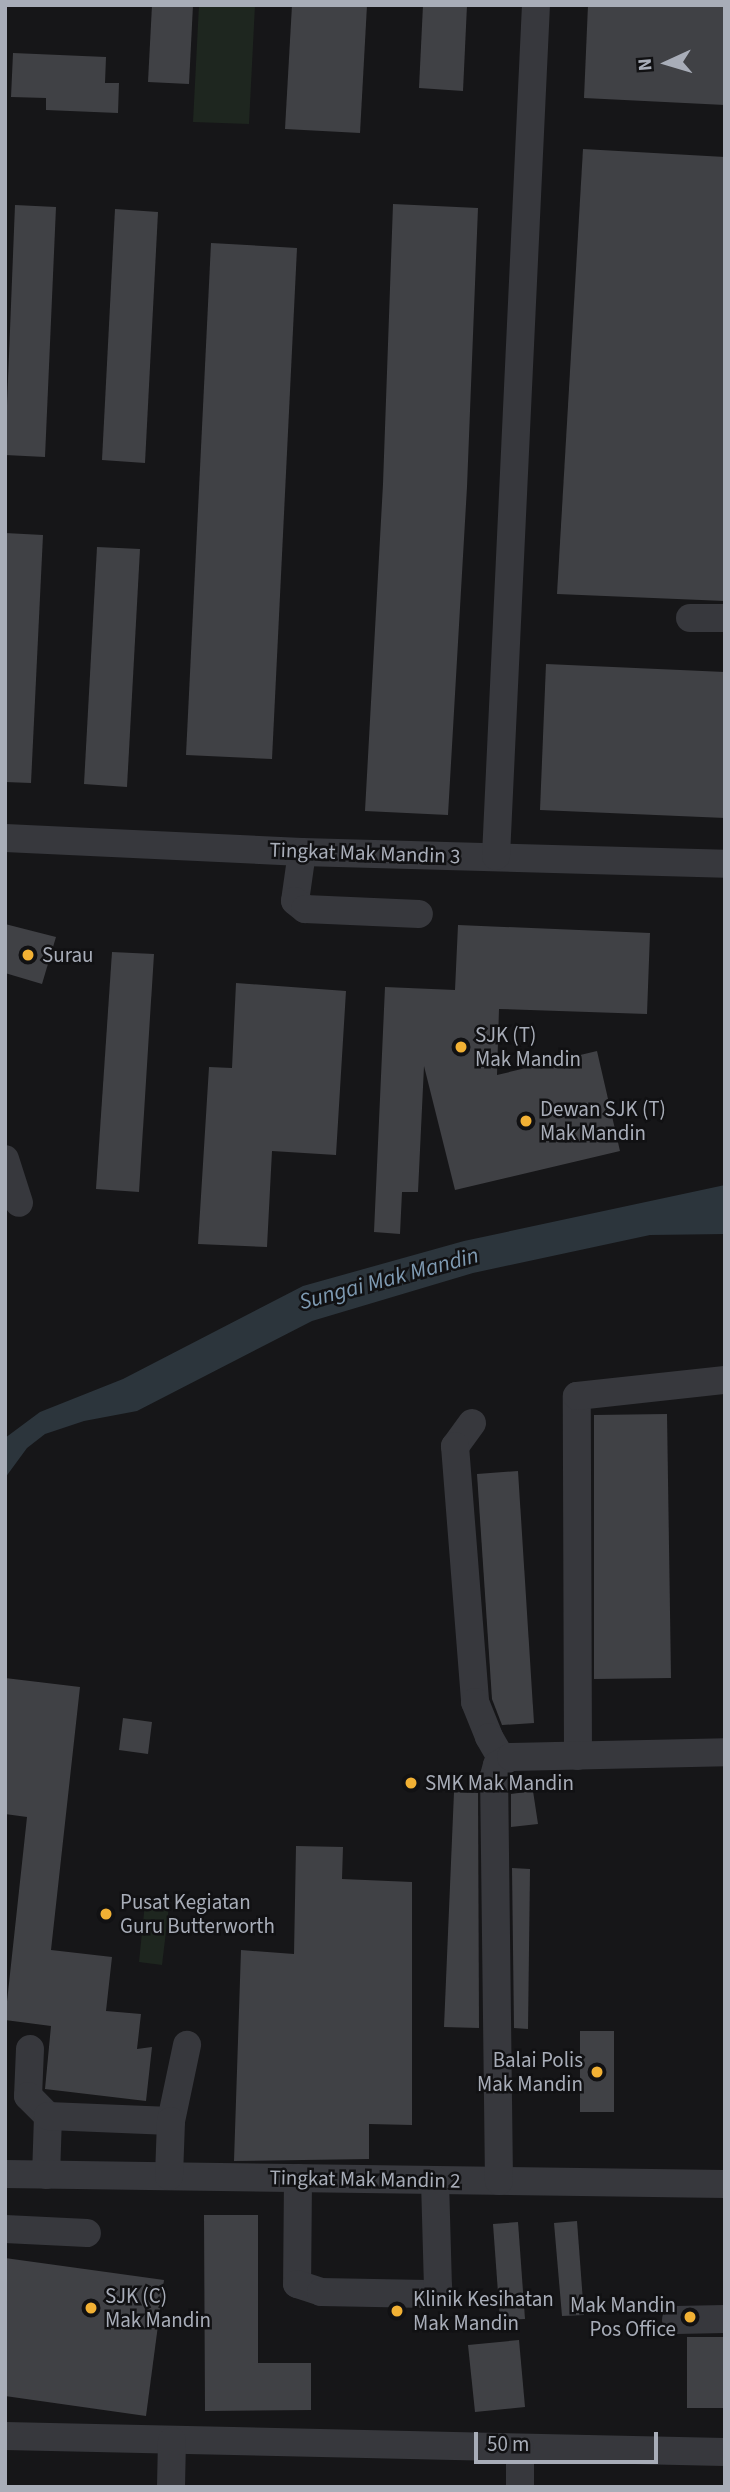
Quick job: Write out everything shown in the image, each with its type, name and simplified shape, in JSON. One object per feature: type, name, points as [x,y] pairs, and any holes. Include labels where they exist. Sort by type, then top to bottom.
[{"type":"street","points":[[496,856],[536,5]]},
{"type":"street","points":[[690,618],[725,618]]},
{"type":"street","name":"Tingkat Mak Mandin 3","points":[[5,838],[302,852],[725,864]]},
{"type":"street","points":[[302,852],[295,901],[305,909],[419,914]]},
{"type":"street","points":[[5,1159],[19,1203]]},
{"type":"street","points":[[578,1756],[577,1396],[725,1380]]},
{"type":"street","points":[[472,1423],[454,1446],[475,1702],[489,1737],[503,1761]]},
{"type":"street","points":[[499,2181],[494,1776],[497,1765],[511,1758],[725,1752]]},
{"type":"street","points":[[169,2176],[170,2121],[187,2045]]},
{"type":"street","points":[[30,2049],[28,2096],[48,2116],[170,2121]]},
{"type":"street","points":[[46,2175],[48,2116]]},
{"type":"street","name":"Tingkat Mak Mandin 2","points":[[5,2174],[725,2184]]},
{"type":"street","points":[[298,2178],[297,2284],[321,2292],[428,2294],[438,2288],[435,2180]]},
{"type":"street","points":[[5,2229],[87,2233]]},
{"type":"street","points":[[676,2320],[725,2319]]},
{"type":"street","points":[[5,2436],[725,2452]]},
{"type":"street","points":[[171,2487],[173,2441]]},
{"type":"street","points":[[520,2449],[520,2487]]},
{"type":"shaded area","points":[[199,5],[255,5],[249,124],[193,122]]},
{"type":"shaded area","points":[[145,1903],[169,1906],[162,1965],[139,1962]]},
{"type":"water","name":"Sungai Mak Mandin","points":[[725,1185],[725,1234],[650,1235],[473,1273],[312,1321],[137,1411],[84,1421],[45,1434],[27,1448],[5,1478],[5,1438],[40,1412],[123,1379],[303,1286],[464,1241]]},
{"type":"building","points":[[152,5],[193,5],[189,84],[148,82]]},
{"type":"building","points":[[292,5],[367,5],[360,133],[285,129]]},
{"type":"building","points":[[423,5],[467,5],[463,91],[419,88]]},
{"type":"building","points":[[588,5],[725,5],[725,105],[584,98]]},
{"type":"building","points":[[13,53],[106,57],[105,83],[119,83],[118,113],[46,110],[46,98],[11,97]]},
{"type":"building","points":[[583,149],[725,157],[725,601],[557,594]]},
{"type":"building","points":[[393,204],[478,208],[467,487],[448,815],[365,811],[383,484]]},
{"type":"building","points":[[15,205],[56,207],[45,457],[5,455]]},
{"type":"building","points":[[115,209],[158,212],[145,463],[102,460]]},
{"type":"building","points":[[211,243],[297,248],[272,759],[186,755]]},
{"type":"building","points":[[5,533],[43,535],[31,783],[5,782]]},
{"type":"building","points":[[97,547],[140,549],[127,787],[84,784]]},
{"type":"building","points":[[546,664],[725,672],[725,818],[540,810]]},
{"type":"building","name":"Surau","points":[[5,924],[56,937],[42,984],[5,973]]},
{"type":"building","points":[[458,925],[650,933],[647,1014],[499,1009],[497,1075],[597,1051],[620,1151],[455,1190],[424,1066],[418,1192],[402,1192],[400,1234],[374,1232],[385,987],[455,990]]},
{"type":"building","points":[[112,952],[154,954],[139,1192],[96,1189]]},
{"type":"building","points":[[236,983],[346,991],[336,1155],[272,1151],[267,1247],[198,1244],[209,1067],[232,1068]]},
{"type":"building","points":[[667,1414],[671,1678],[594,1679],[594,1415]]},
{"type":"building","points":[[518,1471],[534,1723],[502,1725],[492,1699],[477,1474]]},
{"type":"building","points":[[5,1678],[80,1687],[51,1950],[112,1957],[106,2011],[141,2014],[137,2049],[152,2047],[146,2101],[45,2089],[51,2026],[5,2020],[27,1817],[5,1814]]},
{"type":"building","points":[[123,1718],[152,1722],[148,1754],[119,1750]]},
{"type":"building","points":[[533,1791],[538,1824],[511,1827],[511,1794]]},
{"type":"building","points":[[454,1792],[478,1793],[479,2028],[444,2027]]},
{"type":"building","points":[[296,1846],[343,1847],[342,1879],[412,1882],[412,2125],[369,2124],[369,2159],[234,2161],[241,1950],[294,1954]]},
{"type":"building","points":[[512,1868],[530,1869],[528,2029],[514,2028]]},
{"type":"building","name":"Balai Polis Mak Mandin","points":[[580,2031],[614,2031],[614,2112],[580,2112]]},
{"type":"building","points":[[204,2215],[258,2215],[258,2363],[311,2363],[311,2410],[205,2411]]},
{"type":"building","points":[[577,2221],[584,2315],[562,2316],[554,2223]]},
{"type":"building","points":[[518,2222],[525,2319],[500,2320],[493,2224]]},
{"type":"building","points":[[5,2258],[164,2280],[146,2416],[5,2396]]},
{"type":"building","points":[[687,2337],[725,2337],[725,2408],[687,2408]]},
{"type":"building","points":[[519,2340],[525,2407],[475,2412],[468,2345]]},
{"type":"place","name":"Surau","points":[[28,955]]},
{"type":"place","name":"SJK (T) Mak Mandin","points":[[461,1047]]},
{"type":"place","name":"Dewan SJK (T) Mak Mandin","points":[[526,1121]]},
{"type":"place","name":"SMK Mak Mandin","points":[[411,1783]]},
{"type":"place","name":"Pusat Kegiatan Guru Butterworth","points":[[106,1914]]},
{"type":"place","name":"Balai Polis Mak Mandin","points":[[597,2072]]},
{"type":"place","name":"SJK (C) Mak Mandin","points":[[91,2308]]},
{"type":"place","name":"Klinik Kesihatan Mak Mandin","points":[[397,2311]]},
{"type":"place","name":"Mak Mandin Pos Office","points":[[690,2317]]}]
